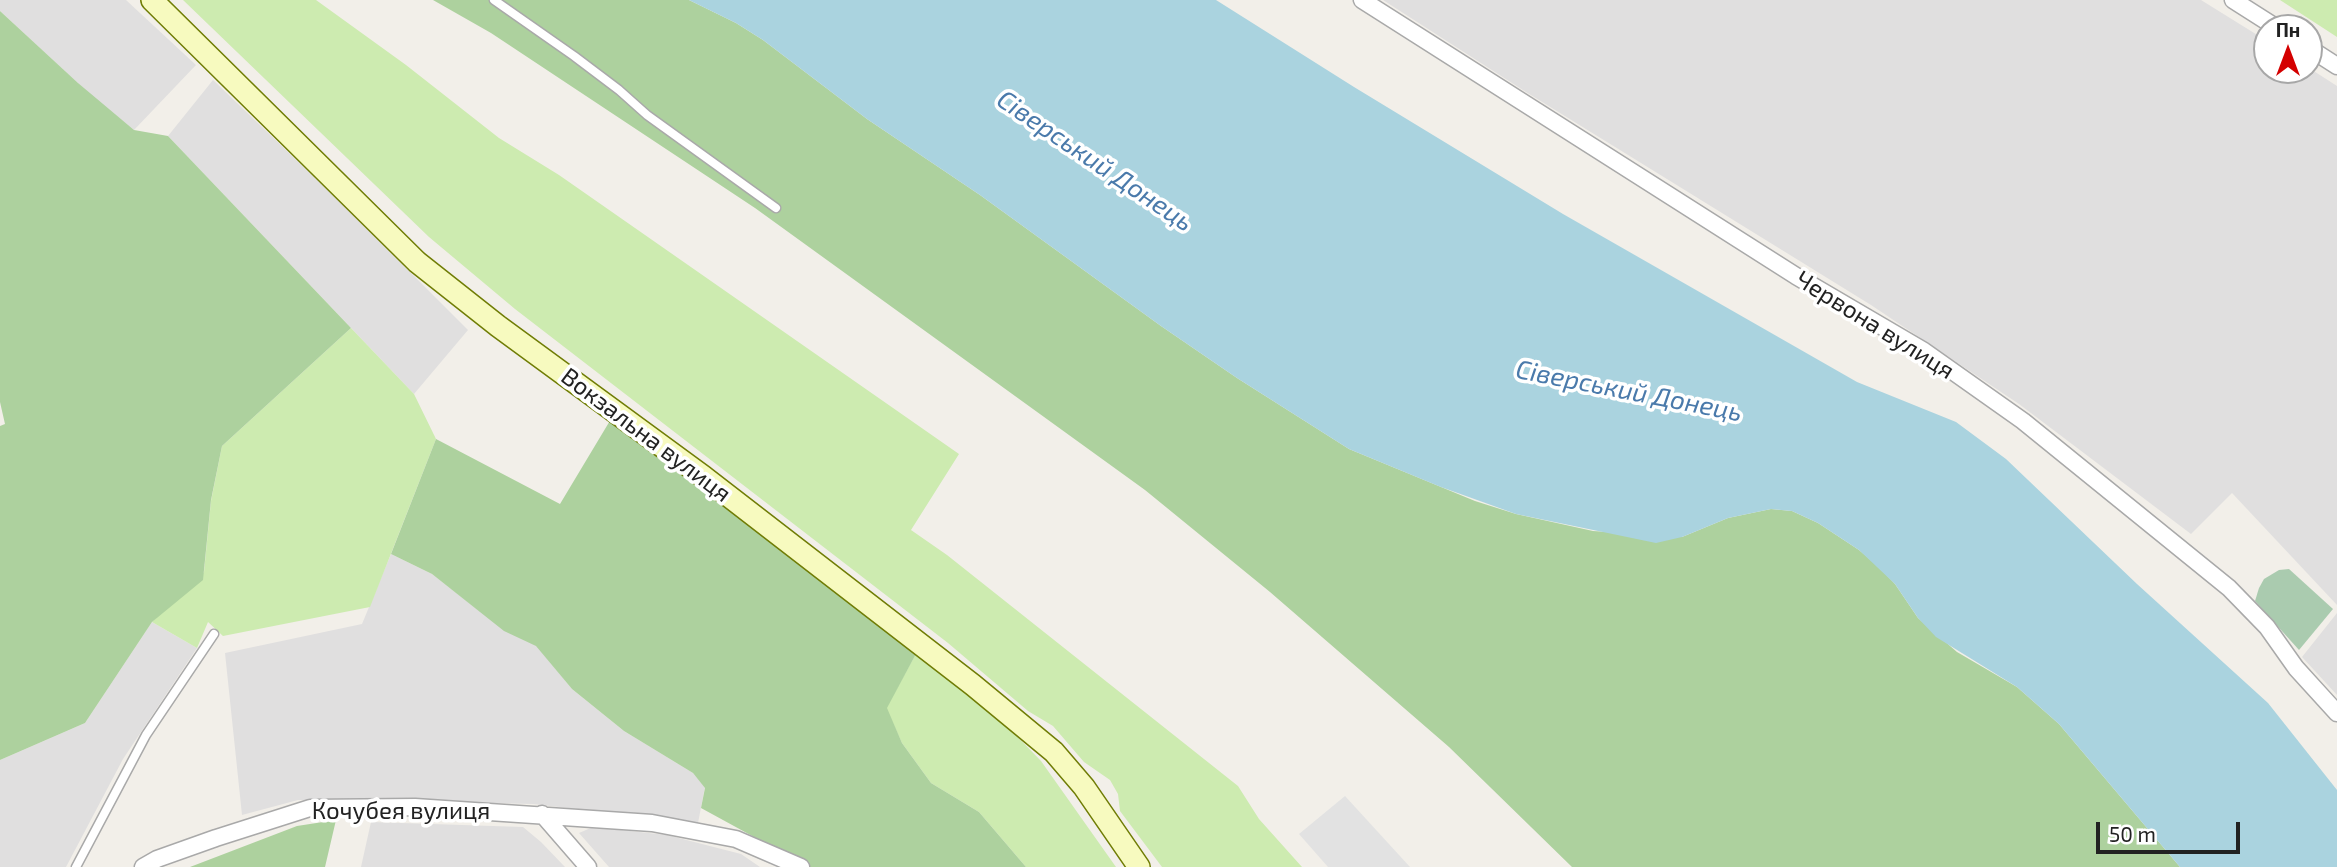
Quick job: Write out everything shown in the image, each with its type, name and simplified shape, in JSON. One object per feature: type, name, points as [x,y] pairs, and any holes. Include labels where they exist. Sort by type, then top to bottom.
[{"type":"main road","name":"Вокзальна вулиця","points":[[152,0],[417,262],[498,326],[704,477],[1054,752],[1084,788],[1139,867]]},
{"type":"street","name":"Червона вулиця","points":[[1362,0],[1796,276],[1924,351],[2023,421],[2230,588],[2267,627],[2296,668],[2337,713]]},
{"type":"street","points":[[2234,0],[2256,14]]},
{"type":"street","name":"Кочубея вулиця","points":[[143,867],[204,842],[310,808],[415,807],[652,823],[736,839],[801,867]]},
{"type":"street","points":[[542,814],[588,867]]},
{"type":"lane","points":[[494,0],[574,56],[647,115],[776,208]]},
{"type":"lane","points":[[76,867],[146,735],[214,634]]},
{"type":"shaded area","points":[[0,0],[126,0],[196,65],[134,130],[95,99],[0,11]]},
{"type":"shaded area","points":[[1383,0],[2201,0],[2253,32],[2253,84],[2323,84],[2323,77],[2337,86],[2337,605],[2232,493],[2191,534],[2019,404],[1871,305],[1526,92]]},
{"type":"shaded area","points":[[213,80],[468,330],[414,394],[168,136]]},
{"type":"shaded area","points":[[391,554],[432,574],[477,609],[537,646],[572,689],[624,731],[693,773],[705,787],[698,823],[533,804],[352,800],[298,800],[242,815],[225,653],[362,624]]},
{"type":"shaded area","points":[[2337,613],[2337,695],[2302,657]]},
{"type":"shaded area","points":[[152,622],[197,648],[123,759],[66,867],[0,867],[0,760],[85,723]]},
{"type":"shaded area","points":[[1345,796],[1410,867],[1328,867],[1299,834]]},
{"type":"shaded area","points":[[371,822],[523,827],[565,867],[361,867]]},
{"type":"shaded area","points":[[593,827],[667,835],[741,854],[760,867],[609,867],[579,833]]},
{"type":"green space","points":[[183,0],[316,0],[406,65],[499,138],[559,175],[959,454],[911,530],[947,555],[1238,786],[1259,819],[1302,867],[1162,867],[1120,811],[1118,794],[1110,780],[1084,762],[1053,726],[1028,711],[948,643],[515,309],[429,237]]},
{"type":"green space","points":[[433,0],[689,0],[736,23],[763,40],[867,119],[980,195],[1237,378],[1349,449],[1475,501],[1516,514],[1593,531],[1682,537],[1728,518],[1771,509],[1792,511],[1818,523],[1878,566],[1895,584],[1918,618],[1957,652],[2017,687],[2059,724],[2180,867],[1572,867],[1449,747],[1270,592],[1145,490],[755,208],[491,33]]},
{"type":"green space","points":[[2280,0],[2337,0],[2337,37],[2323,28],[2323,14],[2302,14]]},
{"type":"green space","points":[[0,11],[134,130],[168,136],[351,328],[222,446],[211,500],[203,580],[152,622],[85,723],[0,760],[0,426],[5,424],[0,402]]},
{"type":"green space","points":[[351,328],[414,394],[436,439],[370,607],[223,636],[208,622],[197,648],[152,622],[204,572],[211,501],[222,446]]},
{"type":"green space","points":[[611,419],[917,652],[887,708],[902,743],[931,783],[979,812],[1026,867],[809,867],[701,808],[705,788],[693,773],[624,731],[572,689],[536,646],[504,631],[432,574],[391,554],[436,439],[560,504]]},
{"type":"green space","points":[[2289,569],[2333,609],[2299,650],[2255,601],[2264,579],[2279,570]]},
{"type":"green space","points":[[917,652],[1003,722],[1041,761],[1116,867],[1026,867],[979,812],[931,783],[902,743],[886,708]]},
{"type":"green space","points":[[336,820],[325,867],[190,867],[297,826]]},
{"type":"water","name":"Сіверський Донець","points":[[689,0],[1216,0],[1563,214],[1857,382],[1956,422],[2006,459],[2137,584],[2268,703],[2337,790],[2337,867],[2180,867],[2059,724],[2017,687],[1936,637],[1918,618],[1895,584],[1859,550],[1818,523],[1792,511],[1771,509],[1728,518],[1682,537],[1656,543],[1516,514],[1349,449],[1161,326],[980,195],[867,119],[763,40],[736,23]]}]
